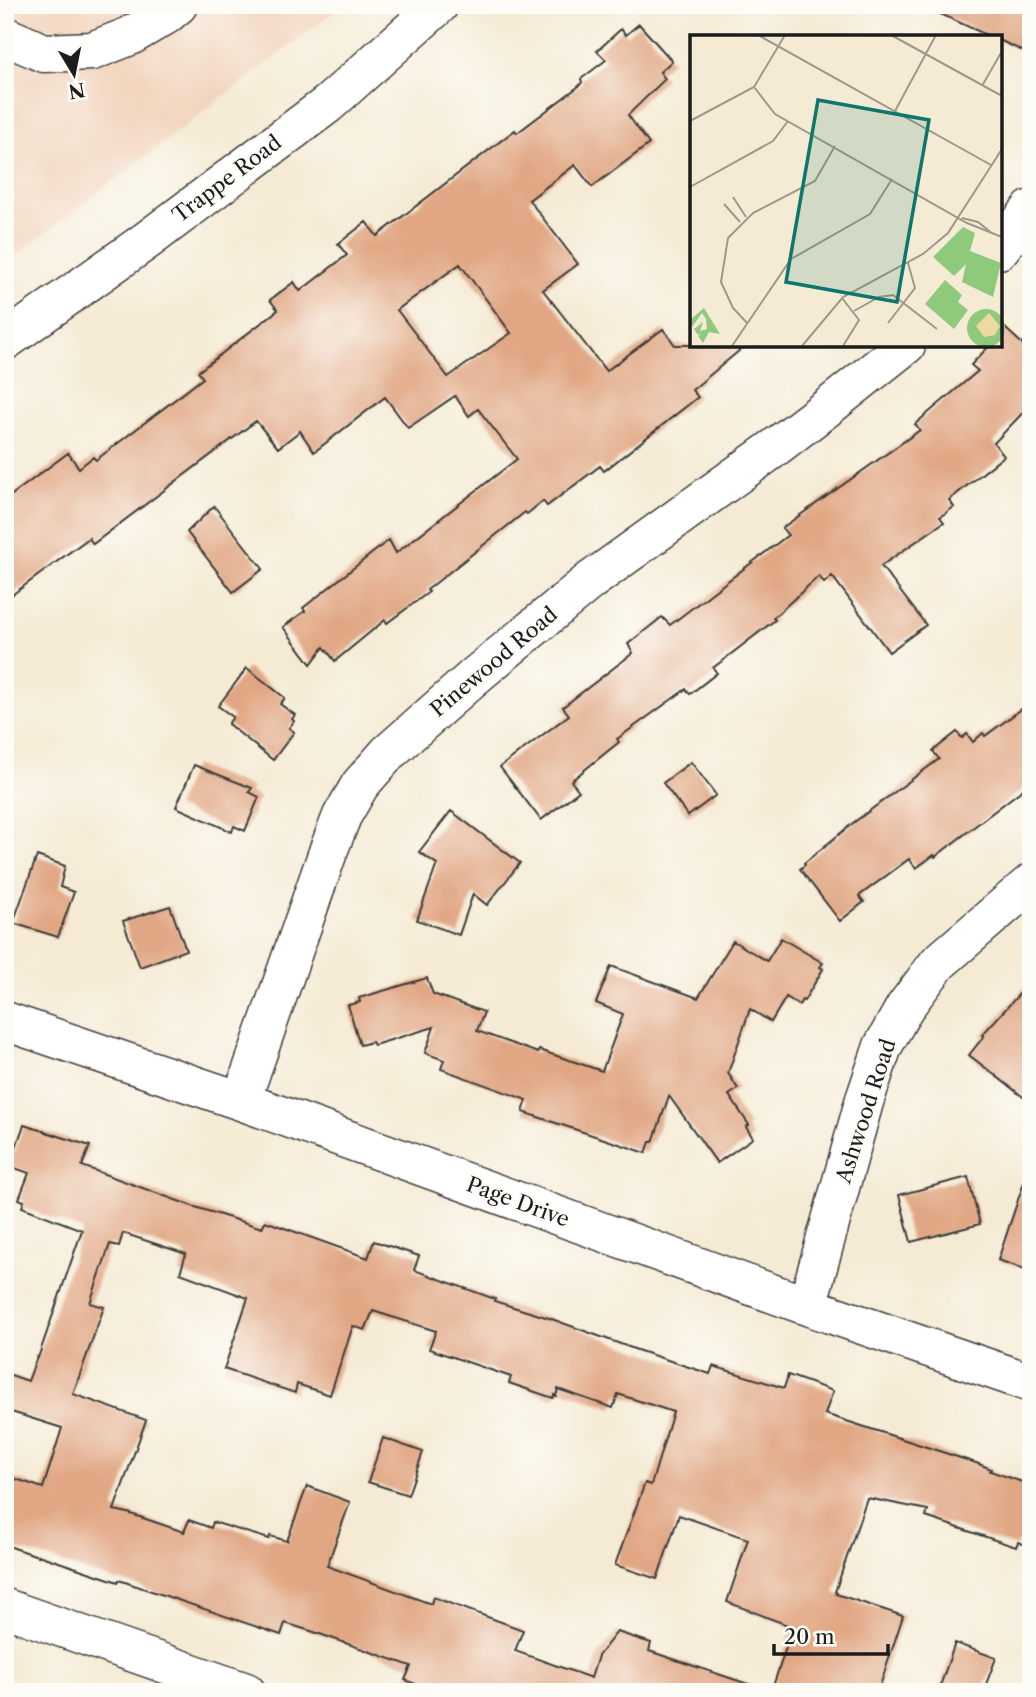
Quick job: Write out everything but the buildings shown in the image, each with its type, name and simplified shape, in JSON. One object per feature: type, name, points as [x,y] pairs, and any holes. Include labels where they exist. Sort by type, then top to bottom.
[{"type":"street","points":[[5,36],[44,53],[92,51],[131,36],[166,15],[177,5]]},
{"type":"street","name":"Trappe Road","points":[[5,341],[146,241],[328,104],[439,5]]},
{"type":"street","points":[[1001,247],[1031,209]]},
{"type":"street","name":"Pinewood Road","points":[[241,1101],[328,849],[342,816],[360,785],[388,752],[590,581],[795,432],[905,346]]},
{"type":"street","name":"Ashwood Road","points":[[807,1306],[864,1102],[883,1046],[905,1007],[938,963],[1031,883]]},
{"type":"street","name":"Page Drive","points":[[5,1021],[241,1101],[807,1306],[1031,1382]]},
{"type":"street","points":[[5,1608],[246,1692]]},
{"type":"shaded area","points":[[5,5],[343,5],[5,264]]}]
